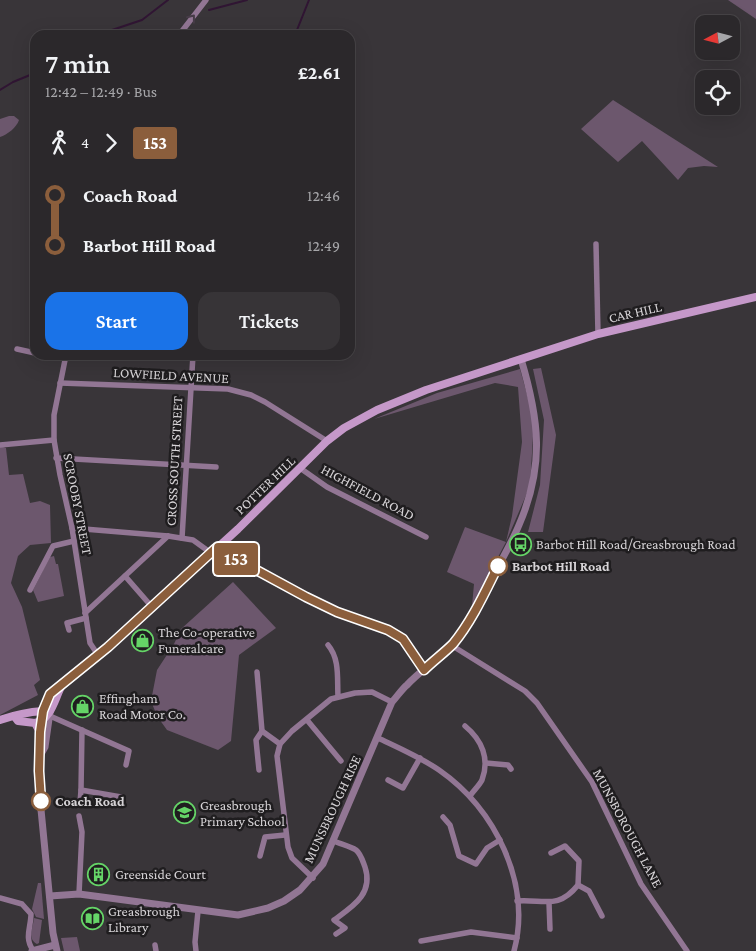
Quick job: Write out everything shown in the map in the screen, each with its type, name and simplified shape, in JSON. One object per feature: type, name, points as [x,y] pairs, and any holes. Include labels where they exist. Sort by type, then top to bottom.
[{"type":"main road","name":"CAR HILL","points":[[521,359],[598,334],[756,297]]},
{"type":"main road","name":"POTTER HILL","points":[[45,718],[50,694],[98,655],[214,551],[327,441],[344,428],[377,410],[426,390],[521,359]]},
{"type":"main road","points":[[0,720],[15,717],[20,713],[45,718]]},
{"type":"main road","points":[[15,717],[18,721],[45,718]]},
{"type":"main road","points":[[40,732],[45,718]]},
{"type":"street","points":[[183,30],[206,0]]},
{"type":"street","points":[[596,244],[598,334]]},
{"type":"street","points":[[17,349],[30,351]]},
{"type":"street","points":[[72,528],[168,536],[193,540],[337,612],[388,630],[403,639],[424,670],[452,646],[481,600],[518,528],[533,484],[537,448],[536,418],[521,359]]},
{"type":"street","name":"SCROOBY STREET","points":[[65,360],[54,415],[56,458],[72,528],[90,643],[98,655]]},
{"type":"street","name":"CROSS SOUTH STREET","points":[[182,538],[193,360]]},
{"type":"street","name":"LOWFIELD AVENUE","points":[[60,383],[228,389],[251,395],[327,441]]},
{"type":"street","points":[[0,445],[54,440]]},
{"type":"street","points":[[56,458],[216,467]]},
{"type":"street","name":"HIGHFIELD ROAD","points":[[300,468],[327,487],[426,537]]},
{"type":"street","points":[[69,630],[67,623],[86,615],[168,536]]},
{"type":"street","points":[[30,590],[53,546],[74,541]]},
{"type":"street","points":[[125,576],[152,607]]},
{"type":"street","points":[[328,645],[337,661],[338,696]]},
{"type":"street","name":"MUNSBOROUGH LANE","points":[[452,646],[525,691],[537,703],[592,782],[642,884],[687,951]]},
{"type":"street","name":"MUNSBROUGH RISE","points":[[50,896],[79,894],[238,915],[251,913],[284,901],[313,878],[323,864],[392,702],[406,685],[424,670]]},
{"type":"street","points":[[257,672],[262,730],[256,740],[259,770]]},
{"type":"street","points":[[313,878],[292,858],[285,835],[277,756],[280,744],[331,699],[338,696],[372,692],[392,702]]},
{"type":"street","points":[[41,754],[45,747],[45,718],[82,730],[129,750],[126,765]]},
{"type":"street","points":[[307,720],[341,761]]},
{"type":"street","points":[[465,726],[481,744],[486,763],[481,781],[470,796]]},
{"type":"street","points":[[80,803],[82,790],[82,730]]},
{"type":"street","points":[[262,730],[280,744]]},
{"type":"street","points":[[0,898],[22,904],[30,914],[28,936],[32,951],[56,948],[39,789],[40,732]]},
{"type":"street","points":[[378,738],[420,758],[440,771],[480,807],[500,840],[510,862],[515,881],[518,938],[514,951]]},
{"type":"street","points":[[388,780],[403,788],[420,758]]},
{"type":"street","points":[[486,763],[508,765],[511,769]]},
{"type":"street","points":[[82,790],[121,797]]},
{"type":"street","points":[[79,816],[82,832],[79,894]]},
{"type":"street","points":[[443,816],[450,825],[459,856],[476,864],[487,848],[500,840]]},
{"type":"street","points":[[260,856],[265,837],[285,835]]},
{"type":"street","points":[[334,841],[357,851],[363,860],[368,880],[367,888],[358,903],[334,920],[345,928],[336,934]]},
{"type":"street","points":[[517,901],[530,900],[549,903],[565,899],[578,886],[579,861],[565,846],[551,853]]},
{"type":"street","points":[[578,886],[589,891],[602,916]]},
{"type":"street","points":[[549,903],[550,929]]},
{"type":"street","points":[[196,951],[198,911]]},
{"type":"street","points":[[421,941],[471,932],[518,938]]},
{"type":"shaded area","points":[[728,0],[756,0],[756,19]]},
{"type":"shaded area","points":[[613,100],[718,167],[688,168],[678,180],[642,141],[618,162],[581,129]]},
{"type":"shaded area","points":[[14,116],[19,120],[18,123],[0,137],[0,119]]},
{"type":"shaded area","points":[[541,368],[556,435],[543,532],[528,532],[540,485],[544,420],[533,369]]},
{"type":"shaded area","points":[[520,369],[534,420],[530,486],[506,542],[512,516],[522,442],[518,387],[495,383],[374,419],[437,393]]},
{"type":"shaded area","points":[[0,446],[6,448],[9,475],[23,474],[30,503],[40,501],[50,505],[51,543],[30,545],[18,556],[11,583],[22,607],[40,680],[34,685],[38,695],[0,715]]},
{"type":"shaded area","points":[[465,527],[506,542],[472,606],[474,584],[447,572]]},
{"type":"shaded area","points":[[54,556],[56,564],[58,564],[64,596],[38,602],[33,590],[50,557]]},
{"type":"shaded area","points":[[233,582],[276,628],[239,655],[231,741],[218,750],[167,730],[157,716],[151,701],[157,670],[174,644],[181,629]]},
{"type":"shaded area","points":[[38,883],[41,883],[44,919],[36,917],[32,909]]},
{"type":"shaded area","points":[[34,918],[42,920],[39,943],[37,944],[31,936]]},
{"type":"shaded area","points":[[77,937],[80,951],[64,951],[61,938]]},
{"type":"waterway","points":[[112,30],[142,20],[168,0]]},
{"type":"waterway","points":[[209,10],[247,0]]},
{"type":"waterway","points":[[297,30],[309,0]]},
{"type":"waterway","points":[[0,90],[30,75]]},
{"type":"bus line","name":"153","points":[[41,801],[39,789],[40,732],[43,711],[50,694],[108,647],[216,548],[289,589],[337,612],[388,630],[403,639],[424,670],[452,646],[460,635],[481,600],[498,566]]},
{"type":"place","name":"Barbot Hill Road/Greasbrough Road","points":[[520,544]]},
{"type":"place","name":"Barbot Hill Road","points":[[498,566]]},
{"type":"place","name":"The Co-operative Funeralcare","points":[[142,640]]},
{"type":"place","name":"Effingham Road Motor Co.","points":[[83,706]]},
{"type":"place","name":"Coach Road","points":[[41,801]]},
{"type":"place","name":"Greasbrough Primary School","points":[[184,813]]},
{"type":"place","name":"Greenside Court","points":[[99,874]]},
{"type":"place","name":"Greasbrough Library","points":[[92,919]]}]
